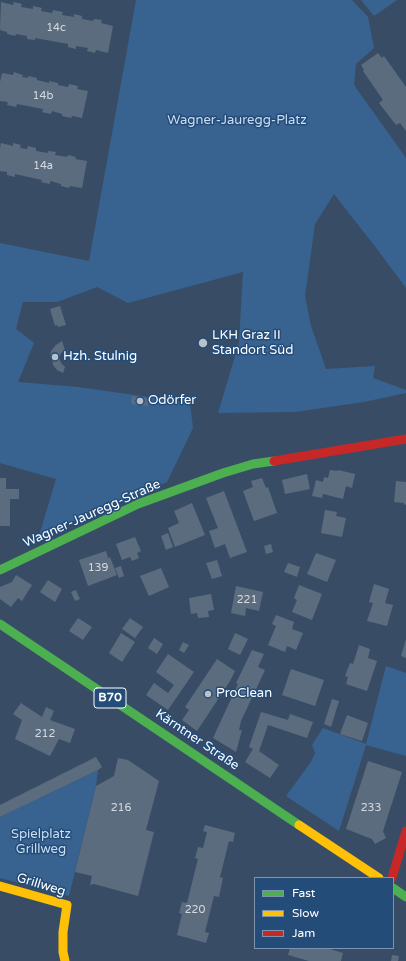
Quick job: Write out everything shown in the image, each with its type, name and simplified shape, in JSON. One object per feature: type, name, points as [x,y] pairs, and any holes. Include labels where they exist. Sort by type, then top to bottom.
[{"type":"main road","name":"Wagner-Jauregg-Straße","points":[[0,570],[138,504],[223,473],[253,464],[406,438]]},
{"type":"main road","name":"Kärntner Straße","points":[[0,624],[378,877]]},
{"type":"main road","points":[[392,877],[406,831]]},
{"type":"main road","name":"Grillweg","points":[[0,886],[67,905],[63,932],[63,952],[65,961]]},
{"type":"main road","points":[[394,889],[406,897]]},
{"type":"green space","name":"Wagner-Jauregg-Platz","points":[[136,0],[352,0],[368,17],[374,48],[356,64],[354,85],[406,158],[406,288],[334,194],[315,224],[305,296],[311,326],[326,369],[375,366],[373,378],[406,390],[406,393],[364,402],[295,412],[218,413],[239,343],[243,272],[128,303],[97,287],[57,302],[23,302],[16,329],[34,343],[18,382],[78,387],[190,403],[193,428],[167,482],[39,536],[56,479],[0,463],[0,243],[89,261]]},
{"type":"green space","points":[[361,0],[397,0],[374,16]]},
{"type":"green space","points":[[386,666],[406,673],[406,756],[366,745],[339,831],[286,796],[311,762],[315,753],[312,745],[323,728],[366,744]]},
{"type":"green space","name":"Spielplatz Grillweg","points":[[98,770],[96,786],[69,896],[0,878],[0,817]]},
{"type":"building","points":[[1,2],[13,5],[14,2],[22,4],[21,7],[33,9],[33,6],[42,8],[41,11],[52,13],[53,10],[63,12],[62,15],[74,17],[74,14],[82,16],[82,19],[93,21],[94,19],[102,20],[101,23],[113,26],[108,53],[96,50],[95,53],[87,51],[88,48],[76,46],[76,49],[68,47],[68,44],[35,38],[35,40],[27,39],[27,36],[7,34],[7,32],[0,30]]},
{"type":"building","points":[[378,53],[382,58],[384,56],[406,87],[406,131],[400,123],[396,125],[379,103],[383,100],[363,71],[364,70],[361,65]]},
{"type":"building","points":[[14,72],[23,75],[22,77],[28,78],[28,76],[37,78],[37,80],[49,83],[49,81],[58,83],[58,85],[68,87],[69,84],[78,86],[77,89],[88,91],[82,118],[62,116],[62,114],[52,111],[51,114],[42,112],[43,109],[17,104],[16,107],[7,105],[8,102],[0,101],[0,82],[2,73],[13,75]]},
{"type":"building","points":[[1,143],[13,146],[13,143],[21,145],[20,148],[27,149],[28,146],[36,148],[36,151],[48,153],[48,151],[56,152],[55,155],[67,157],[68,155],[76,157],[75,159],[87,161],[82,188],[70,186],[69,188],[50,181],[50,184],[41,182],[42,180],[15,174],[15,177],[7,175],[7,172],[0,171]]},
{"type":"building","points":[[60,306],[66,325],[58,327],[57,325],[55,326],[50,309]]},
{"type":"building","name":"Hzh. Stulnig","points":[[62,341],[65,350],[61,353],[59,358],[65,367],[63,373],[57,370],[53,365],[52,358],[50,358],[51,351]]},
{"type":"building","name":"Odörfer","points":[[132,396],[149,399],[148,406],[131,404]]},
{"type":"building","points":[[330,470],[338,470],[355,474],[352,488],[346,486],[343,499],[323,494],[322,498],[312,496],[316,480],[323,482],[324,477],[328,478]]},
{"type":"building","points":[[307,474],[310,489],[285,494],[282,480]]},
{"type":"building","points":[[0,478],[6,478],[6,489],[19,489],[19,499],[10,499],[10,526],[0,526]]},
{"type":"building","points":[[262,478],[266,488],[268,487],[277,513],[254,521],[243,491],[253,487],[251,481]]},
{"type":"building","points":[[396,481],[406,482],[406,505],[404,503],[394,502]]},
{"type":"building","points":[[224,491],[247,552],[230,558],[225,544],[215,548],[209,531],[218,528],[206,498]]},
{"type":"building","points":[[192,503],[205,535],[175,547],[168,528],[179,523],[174,511]]},
{"type":"building","points":[[325,510],[337,512],[336,516],[346,518],[342,537],[321,533]]},
{"type":"building","points":[[168,533],[173,547],[166,550],[161,536]]},
{"type":"building","points":[[135,537],[141,551],[137,553],[139,558],[132,561],[130,557],[122,560],[116,544]]},
{"type":"building","points":[[271,544],[273,552],[266,554],[264,546]]},
{"type":"building","points":[[106,551],[117,575],[88,586],[79,560]]},
{"type":"building","points":[[316,553],[336,560],[327,582],[307,574]]},
{"type":"building","points":[[217,560],[222,576],[212,579],[206,563]]},
{"type":"building","points":[[288,563],[300,567],[297,577],[284,572]]},
{"type":"building","points":[[121,566],[124,576],[119,578],[115,568]]},
{"type":"building","points":[[161,568],[169,587],[149,596],[140,576]]},
{"type":"building","points":[[16,575],[32,585],[22,601],[18,598],[11,607],[0,599],[0,587],[12,582]]},
{"type":"building","points":[[48,580],[62,589],[55,602],[40,592]]},
{"type":"building","points":[[374,584],[389,589],[385,603],[393,605],[387,626],[367,621],[373,603],[369,602]]},
{"type":"building","points":[[299,585],[322,594],[312,620],[292,612],[297,600],[294,598]]},
{"type":"building","points":[[236,586],[263,592],[259,611],[246,608],[245,616],[231,613]]},
{"type":"building","points":[[76,590],[80,599],[75,601],[71,592]]},
{"type":"building","points":[[211,594],[214,610],[208,611],[209,617],[198,618],[197,613],[191,614],[189,598]]},
{"type":"building","points":[[276,615],[294,622],[292,629],[303,633],[296,650],[287,646],[285,652],[268,645],[276,626],[272,624]]},
{"type":"building","points":[[78,618],[92,627],[83,640],[69,631]]},
{"type":"building","points":[[130,618],[143,627],[135,638],[122,629]]},
{"type":"building","points":[[121,633],[135,642],[122,662],[109,653]]},
{"type":"building","points":[[235,633],[248,639],[240,655],[228,649]]},
{"type":"building","points":[[154,638],[163,644],[157,654],[148,648]]},
{"type":"building","points":[[406,639],[406,658],[401,656]]},
{"type":"building","points":[[183,642],[189,645],[184,653],[179,650]]},
{"type":"building","points":[[359,645],[370,649],[368,658],[377,661],[367,691],[346,684],[348,677],[345,676],[350,663],[353,664]]},
{"type":"building","points":[[252,650],[264,654],[258,667],[265,670],[241,721],[239,730],[242,730],[236,752],[213,738],[238,684],[236,683]]},
{"type":"building","points":[[168,654],[194,672],[168,710],[146,695],[154,683],[168,693],[174,685],[156,672]]},
{"type":"building","name":"ProClean","points":[[217,659],[235,671],[197,731],[182,720],[189,710],[185,707]]},
{"type":"building","points":[[291,669],[324,680],[315,706],[282,695]]},
{"type":"building","points":[[332,699],[339,701],[331,727],[324,724]]},
{"type":"building","points":[[21,703],[42,717],[46,707],[54,711],[50,720],[75,729],[70,743],[59,739],[50,756],[15,739],[22,720],[13,714]]},
{"type":"building","points":[[261,712],[288,720],[290,714],[313,722],[307,738],[268,725],[259,751],[279,765],[270,778],[245,762],[253,749],[249,747]]},
{"type":"building","points":[[347,715],[368,723],[362,741],[340,734]]},
{"type":"building","points":[[96,757],[102,767],[98,770],[0,817],[0,805]]},
{"type":"building","points":[[118,758],[128,760],[159,781],[146,830],[154,832],[138,896],[94,884],[90,885],[92,876],[75,872],[96,786],[114,776]]},
{"type":"building","points":[[368,761],[402,772],[383,831],[386,838],[375,844],[372,839],[346,829]]},
{"type":"building","points":[[205,825],[235,833],[233,842],[229,841],[220,877],[223,878],[219,897],[214,896],[205,932],[209,933],[206,943],[177,935],[182,914],[179,913],[182,902],[187,903],[198,859],[195,858],[198,847],[203,848],[207,832],[203,831]]},
{"type":"building","points":[[290,949],[330,949],[343,953],[341,961],[309,961],[288,955]]},
{"type":"building","points":[[392,955],[399,956],[398,961],[391,961]]},
{"type":"traffic: fast","points":[[0,570],[138,504],[223,473],[253,464],[274,461]]},
{"type":"traffic: fast","points":[[0,624],[299,825]]},
{"type":"traffic: fast","points":[[394,889],[406,897]]},
{"type":"traffic: slow","points":[[299,825],[377,877]]},
{"type":"traffic: slow","points":[[0,886],[67,905],[63,932],[63,952],[65,961]]},
{"type":"traffic: jam","points":[[274,461],[406,439]]},
{"type":"traffic: jam","points":[[392,877],[406,831]]},
{"type":"place","name":"LKH Graz II Standort Süd","points":[[203,343]]},
{"type":"place","name":"Hzh. Stulnig","points":[[55,357]]},
{"type":"place","name":"Odörfer","points":[[140,401]]},
{"type":"place","name":"ProClean","points":[[208,694]]}]
